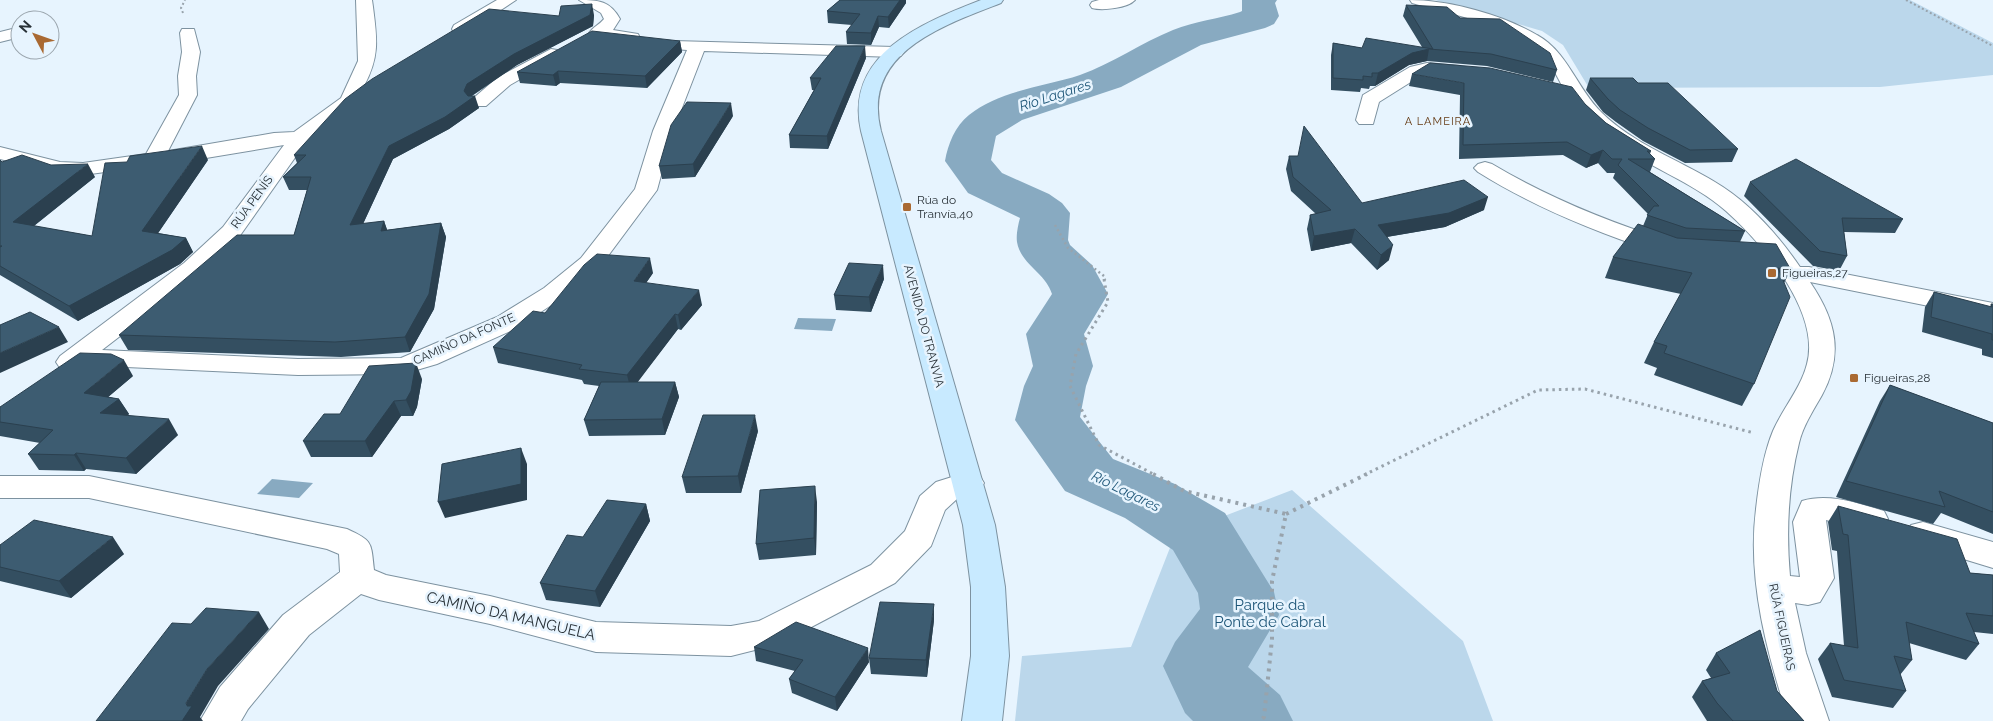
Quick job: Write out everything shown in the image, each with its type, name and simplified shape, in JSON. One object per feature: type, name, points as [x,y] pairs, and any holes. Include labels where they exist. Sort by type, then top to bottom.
[{"type":"main road","name":"AVENIDA DO TRANVIA","points":[[982,721],[990,656],[988,587],[979,525],[871,131],[867,104],[872,83],[878,69],[895,52],[921,32],[995,0]]},
{"type":"street","points":[[350,100],[351,90],[366,66],[367,19],[364,0]]},
{"type":"street","points":[[445,38],[508,0]]},
{"type":"street","points":[[580,40],[606,28],[612,19],[607,10],[587,0]]},
{"type":"street","points":[[1098,4],[1127,0]]},
{"type":"street","name":"RÚA FIGUEIRAS","points":[[1418,0],[1501,26],[1542,45],[1556,59],[1564,91],[1613,132],[1643,152],[1716,192],[1738,210],[1778,254],[1801,285],[1816,315],[1823,351],[1818,371],[1784,440],[1770,504],[1772,586],[1793,678],[1809,721]]},
{"type":"street","points":[[153,160],[188,95],[187,76],[191,52],[188,33]]},
{"type":"street","points":[[597,33],[645,40]]},
{"type":"street","points":[[664,44],[697,47],[895,52]]},
{"type":"street","name":"CAMIÑO DA FONTE","points":[[77,358],[298,367],[403,366],[427,358],[506,324],[553,293],[590,263],[646,190],[664,132],[697,47]]},
{"type":"street","points":[[479,102],[504,82],[563,48]]},
{"type":"street","points":[[1366,120],[1370,99],[1416,71],[1427,68],[1470,71]]},
{"type":"street","name":"RÚA PENÍS","points":[[54,374],[193,268],[230,232],[299,138],[374,83]]},
{"type":"street","points":[[0,153],[60,168],[83,169],[153,160],[274,139],[299,138]]},
{"type":"street","points":[[1485,168],[1523,192],[1574,215],[1649,242],[1684,252]]},
{"type":"street","points":[[1750,256],[1778,254]]},
{"type":"street","points":[[1794,275],[1808,274],[1993,311]]},
{"type":"street","name":"CAMIÑO DA MANGUELA","points":[[358,577],[379,587],[490,610],[596,637],[731,641],[766,634],[883,574],[919,536],[931,504],[947,490],[968,483]]},
{"type":"street","points":[[0,486],[89,487],[334,538],[355,546],[358,577],[296,625],[234,698],[220,721]]},
{"type":"street","points":[[1772,586],[1808,592],[1817,578],[1809,522],[1813,509],[1833,509],[1993,555]]},
{"type":"path","points":[[1906,0],[1993,46]]},
{"type":"path","points":[[1055,225],[1058,236],[1072,252],[1104,276],[1108,302],[1076,354],[1070,386],[1099,446],[1184,491],[1286,514],[1538,390],[1585,389],[1784,440]]},
{"type":"path","points":[[1262,719],[1272,639],[1272,581],[1286,514]]},
{"type":"green space","points":[[1435,0],[1910,0],[1993,43],[1993,75],[1880,87],[1589,88],[1563,45],[1542,31]]},
{"type":"green space","name":"Parque da Ponte de Cabral","points":[[1292,490],[1463,641],[1493,721],[1015,721],[1022,656],[1131,647],[1175,535]]},
{"type":"shaded area","points":[[798,318],[836,319],[832,331],[794,329]]},
{"type":"shaded area","points":[[272,479],[313,483],[299,498],[257,494]]},
{"type":"building","points":[[840,0],[900,0],[888,17],[878,16],[871,33],[846,32],[860,14],[827,11]]},
{"type":"building","points":[[592,4],[590,15],[514,54],[467,84],[464,91],[468,96],[475,96],[445,117],[389,146],[350,225],[384,221],[381,231],[441,223],[429,294],[405,337],[335,342],[119,335],[237,235],[294,235],[311,177],[283,177],[306,155],[294,155],[345,99],[372,79],[489,9],[559,16],[561,6]]},
{"type":"building","points":[[1406,5],[1447,7],[1460,18],[1500,19],[1550,53],[1557,70],[1491,54],[1429,49],[1412,53],[1378,73],[1372,73],[1372,77],[1363,76],[1363,80],[1333,78],[1333,43],[1362,48],[1366,38],[1433,49]]},
{"type":"building","points":[[592,31],[680,41],[645,76],[558,71],[553,75],[517,72]]},
{"type":"building","points":[[836,46],[865,46],[827,136],[789,135],[821,78],[810,78]]},
{"type":"building","points":[[1430,63],[1490,68],[1572,87],[1585,104],[1606,123],[1651,151],[1647,151],[1655,159],[1628,159],[1745,231],[1686,228],[1647,215],[1654,206],[1659,206],[1618,165],[1622,159],[1612,159],[1603,150],[1591,155],[1567,142],[1463,145],[1464,83],[1412,74]]},
{"type":"building","points":[[1590,78],[1633,78],[1638,83],[1668,83],[1738,149],[1690,150],[1648,128],[1620,110]]},
{"type":"building","points":[[687,102],[731,103],[693,164],[659,166],[671,125]]},
{"type":"building","points":[[1304,126],[1362,203],[1464,180],[1488,197],[1449,213],[1378,225],[1393,245],[1381,255],[1355,229],[1314,236],[1310,215],[1331,210],[1293,177],[1289,156],[1298,156]]},
{"type":"building","points":[[202,146],[142,231],[186,238],[172,250],[69,306],[0,266],[0,247],[2,246],[0,246],[0,160],[2,162],[22,155],[51,165],[88,164],[13,222],[92,236],[105,163],[127,162],[130,156]]},
{"type":"building","points":[[1796,159],[1903,219],[1842,218],[1847,256],[1820,251],[1750,182]]},
{"type":"building","points":[[1638,224],[1677,238],[1776,244],[1791,270],[1778,268],[1790,297],[1754,384],[1664,353],[1667,346],[1654,342],[1692,273],[1613,257]]},
{"type":"building","points":[[597,254],[650,258],[634,281],[699,290],[678,315],[675,314],[627,375],[579,369],[582,365],[493,347],[533,311],[545,313],[584,265]]},
{"type":"building","points":[[849,263],[883,265],[869,297],[834,295]]},
{"type":"building","points":[[1934,292],[1992,307],[1991,304],[1993,304],[1993,340],[1992,334],[1931,317]]},
{"type":"building","points":[[30,312],[59,327],[0,353],[0,325]]},
{"type":"building","points":[[80,353],[111,354],[124,360],[84,393],[119,399],[100,413],[169,419],[126,458],[76,453],[74,455],[28,454],[53,430],[0,422],[0,407]]},
{"type":"building","points":[[416,363],[411,391],[406,400],[394,401],[365,441],[303,441],[324,414],[340,414],[369,366]]},
{"type":"building","points":[[601,382],[675,382],[662,419],[584,420]]},
{"type":"building","points":[[1890,385],[1993,423],[1993,512],[1939,491],[1945,507],[1846,481]]},
{"type":"building","points":[[703,415],[755,415],[738,476],[682,477]]},
{"type":"building","points":[[521,448],[521,484],[438,502],[442,464]]},
{"type":"building","points":[[815,486],[814,538],[756,544],[760,490]]},
{"type":"building","points":[[607,500],[646,504],[595,591],[540,583],[567,535],[583,537]]},
{"type":"building","points":[[1838,506],[1957,539],[1970,573],[1993,575],[1993,616],[1966,613],[1979,644],[1906,622],[1912,660],[1894,656],[1906,691],[1844,680],[1830,643],[1858,648],[1848,535],[1843,534]]},
{"type":"building","points":[[34,520],[113,537],[59,581],[0,567],[0,545]]},
{"type":"building","points":[[880,602],[934,604],[926,660],[869,658]]},
{"type":"building","points":[[206,608],[259,612],[207,669],[186,703],[187,706],[192,706],[182,721],[96,721],[172,623],[191,624]]},
{"type":"building","points":[[796,622],[868,648],[835,697],[789,679],[803,660],[754,647]]},
{"type":"building","points":[[1760,630],[1777,691],[1804,721],[1733,721],[1717,703],[1702,681],[1730,673],[1716,653]]},
{"type":"waterway","name":"Río Lagares","points":[[1250,721],[1214,688],[1204,666],[1240,615],[1236,592],[1199,532],[1150,501],[1089,475],[1047,420],[1055,386],[1063,366],[1055,334],[1080,294],[1073,276],[1046,252],[1042,240],[1045,213],[1032,204],[985,183],[968,161],[974,137],[980,128],[994,117],[1021,105],[1095,83],[1119,73],[1188,37],[1252,20],[1261,16],[1258,2],[1260,0]]},
{"type":"place","name":"Rúa do Tranvía,40","points":[[907,207]]},
{"type":"place","name":"Figueiras,27","points":[[1772,273]]},
{"type":"place","name":"Figueiras,28","points":[[1854,378]]},
{"type":"district","name":"A LAMEIRA","points":[[1438,121]]}]
